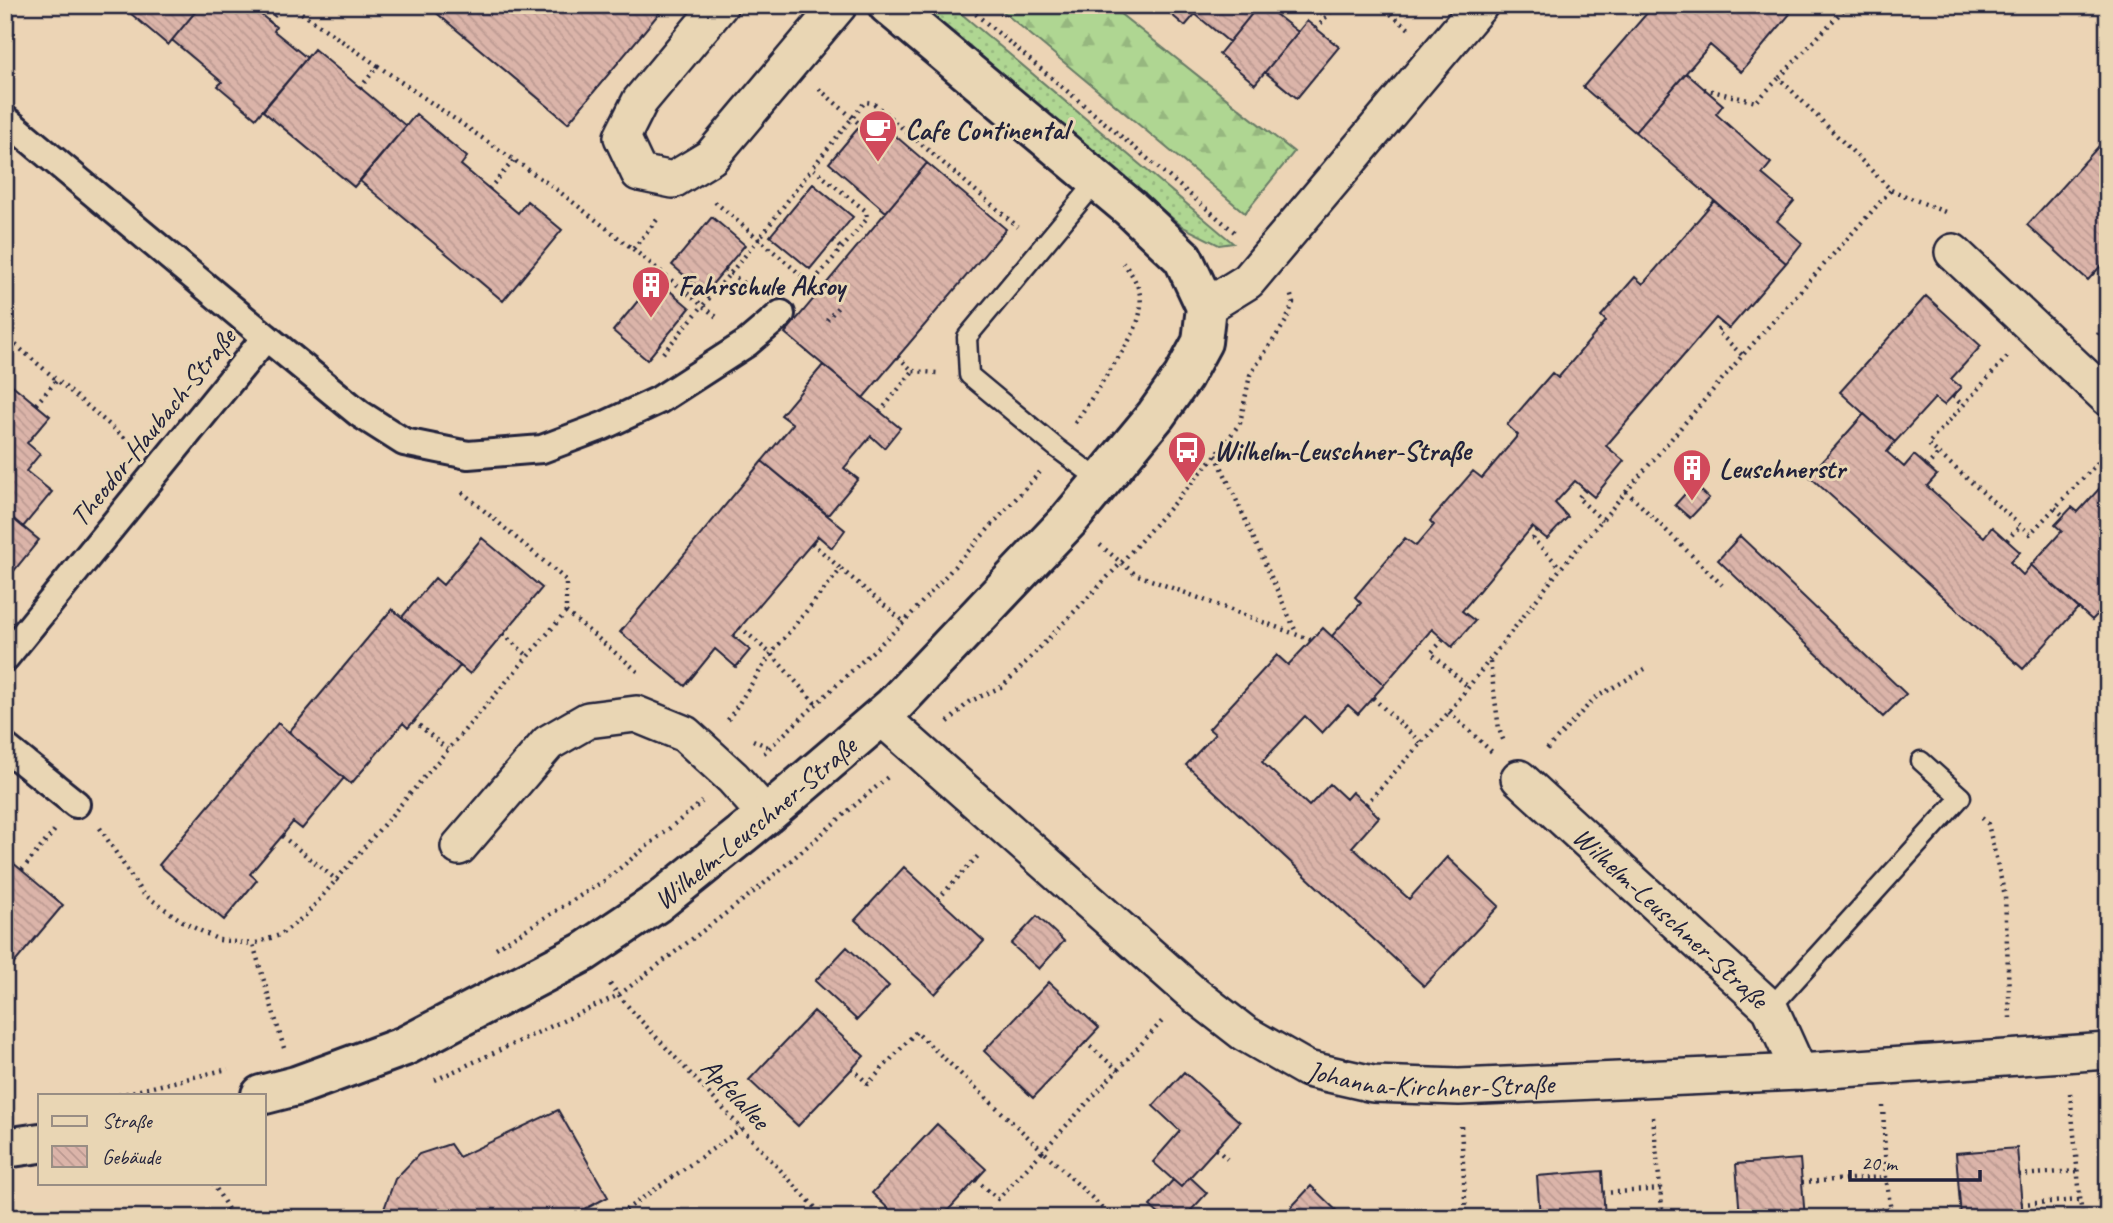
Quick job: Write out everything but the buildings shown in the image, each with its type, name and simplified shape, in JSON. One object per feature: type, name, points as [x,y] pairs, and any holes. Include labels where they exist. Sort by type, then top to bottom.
[{"type":"street","points":[[720,5],[640,101],[622,137],[639,173],[673,180],[691,175],[711,158],[839,5]]},
{"type":"street","points":[[888,5],[1130,208],[1183,258],[1206,307],[1248,281],[1480,5]]},
{"type":"street","name":"Theodor-Haubach-Straße","points":[[5,119],[266,337],[5,658]]},
{"type":"street","points":[[1953,252],[2108,398]]},
{"type":"street","name":"Wilhelm-Leuschner-Straße","points":[[278,1091],[405,1046],[584,951],[657,903],[766,815],[881,717],[1069,520],[1156,415],[1182,377],[1202,342],[1206,307]]},
{"type":"street","points":[[266,337],[360,414],[404,442],[468,455],[542,449],[603,426],[659,400],[747,342],[782,314]]},
{"type":"street","points":[[458,847],[548,743],[588,720],[636,714],[685,734],[733,778],[766,815]]},
{"type":"street","name":"Johanna-Kirchner-Straße","points":[[881,717],[1190,991],[1244,1034],[1307,1069],[1373,1083],[1459,1087],[1799,1072],[2108,1051]]},
{"type":"street","points":[[5,747],[76,804]]},
{"type":"street","name":"Wilhelm-Leuschner-Straße","points":[[1519,778],[1770,1008],[1799,1072]]},
{"type":"street","points":[[5,1148],[38,1143]]},
{"type":"lane","points":[[1097,181],[967,337],[970,375],[1058,449],[1101,481]]},
{"type":"lane","points":[[1770,1008],[1961,797],[1921,761]]},
{"type":"path","points":[[269,22],[283,5]]},
{"type":"path","points":[[290,5],[514,160],[633,249],[747,342]]},
{"type":"path","points":[[965,5],[1267,259]]},
{"type":"path","points":[[1316,29],[1336,5]]},
{"type":"path","points":[[1829,5],[1839,15]]},
{"type":"path","points":[[1704,89],[1756,102],[1848,5]]},
{"type":"path","points":[[360,88],[378,66]]},
{"type":"path","points":[[1366,804],[1449,712],[1561,568],[1626,491],[1742,356],[1891,190],[1779,78]]},
{"type":"path","points":[[657,361],[759,239],[811,168],[865,102],[873,103],[1041,247]]},
{"type":"path","points":[[852,117],[861,125]]},
{"type":"path","points":[[489,189],[514,160]]},
{"type":"path","points":[[782,314],[812,285],[867,219],[866,211],[811,168]]},
{"type":"path","points":[[1130,208],[1161,170]]},
{"type":"path","points":[[633,249],[691,175],[759,239],[820,291]]},
{"type":"path","points":[[833,241],[842,249]]},
{"type":"path","points":[[490,952],[604,881],[770,748],[904,622],[1027,488],[1058,449],[1131,339],[1139,322],[1142,303],[1138,284],[1118,258]]},
{"type":"path","points":[[827,320],[838,307]]},
{"type":"path","points":[[2092,341],[2102,331],[2108,313]]},
{"type":"path","points":[[1723,323],[1717,331],[1742,356]]},
{"type":"path","points":[[2034,328],[1928,444],[2031,534],[2108,452]]},
{"type":"path","points":[[5,336],[159,467]]},
{"type":"path","points":[[880,412],[914,370],[898,357]]},
{"type":"path","points":[[36,404],[57,380]]},
{"type":"path","points":[[1953,396],[1963,406]]},
{"type":"path","points":[[1926,467],[1939,453]]},
{"type":"path","points":[[1216,454],[1296,633]]},
{"type":"path","points":[[22,870],[76,804],[99,827],[142,893],[185,923],[219,940],[253,944],[280,935],[306,915],[338,881],[566,612],[566,580],[454,485]]},
{"type":"path","points":[[1586,490],[1578,498],[1602,520]]},
{"type":"path","points":[[1626,491],[1722,585]]},
{"type":"path","points":[[2055,508],[2064,516]]},
{"type":"path","points":[[2007,540],[2020,526]]},
{"type":"path","points":[[1538,531],[1533,539],[1561,568]]},
{"type":"path","points":[[811,543],[904,622]]},
{"type":"path","points":[[1122,562],[1135,574],[1311,640]]},
{"type":"path","points":[[724,727],[771,653],[841,569]]},
{"type":"path","points":[[740,628],[771,653],[815,703]]},
{"type":"path","points":[[503,634],[528,656]]},
{"type":"path","points":[[1443,640],[1431,653],[1468,687]]},
{"type":"path","points":[[1490,661],[1499,729],[1519,778]]},
{"type":"path","points":[[1519,778],[1595,698],[1645,668]]},
{"type":"path","points":[[1373,698],[1421,743]]},
{"type":"path","points":[[1449,712],[1519,778]]},
{"type":"path","points":[[414,721],[449,750]]},
{"type":"path","points":[[1961,797],[1988,824],[2005,896],[2012,1057]]},
{"type":"path","points":[[938,898],[1006,827]]},
{"type":"path","points":[[282,835],[338,881]]},
{"type":"path","points":[[253,944],[278,1091]]},
{"type":"path","points":[[976,1180],[998,1199],[1190,991]]},
{"type":"path","name":"Apfelallee","points":[[619,995],[825,1218]]},
{"type":"path","points":[[852,1068],[868,1084],[916,1032],[1113,1218]]},
{"type":"path","points":[[1085,1042],[1118,1070]]},
{"type":"path","points":[[2066,1054],[2082,1218]]},
{"type":"path","points":[[123,1094],[235,1067]]},
{"type":"path","points":[[1880,1067],[1886,1177],[1892,1218]]},
{"type":"path","points":[[1649,1078],[1663,1218]]},
{"type":"path","points":[[1459,1087],[1466,1218]]},
{"type":"path","points":[[614,1218],[741,1129]]},
{"type":"path","points":[[1216,1149],[1227,1159]]},
{"type":"path","points":[[2019,1175],[2077,1171]]},
{"type":"path","points":[[1802,1182],[1886,1177]]},
{"type":"path","points":[[214,1184],[233,1218]]},
{"type":"path","points":[[1603,1193],[1661,1189]]},
{"type":"path","points":[[2021,1204],[2080,1200]]},
{"type":"path","points":[[1804,1216],[1890,1209]]},
{"type":"green space","points":[[918,5],[951,5],[1233,243],[1219,245],[1183,227]]},
{"type":"green space","points":[[995,5],[1109,5],[1294,152],[1245,213]]},
{"type":"place","name":"Cafe Continental","points":[[878,163]]},
{"type":"place","name":"Fahrschule Aksoy","points":[[651,319]]},
{"type":"place","name":"Wilhelm-Leuschner-Straße","points":[[1187,484]]},
{"type":"place","name":"Leuschnerstr","points":[[1692,502]]}]
